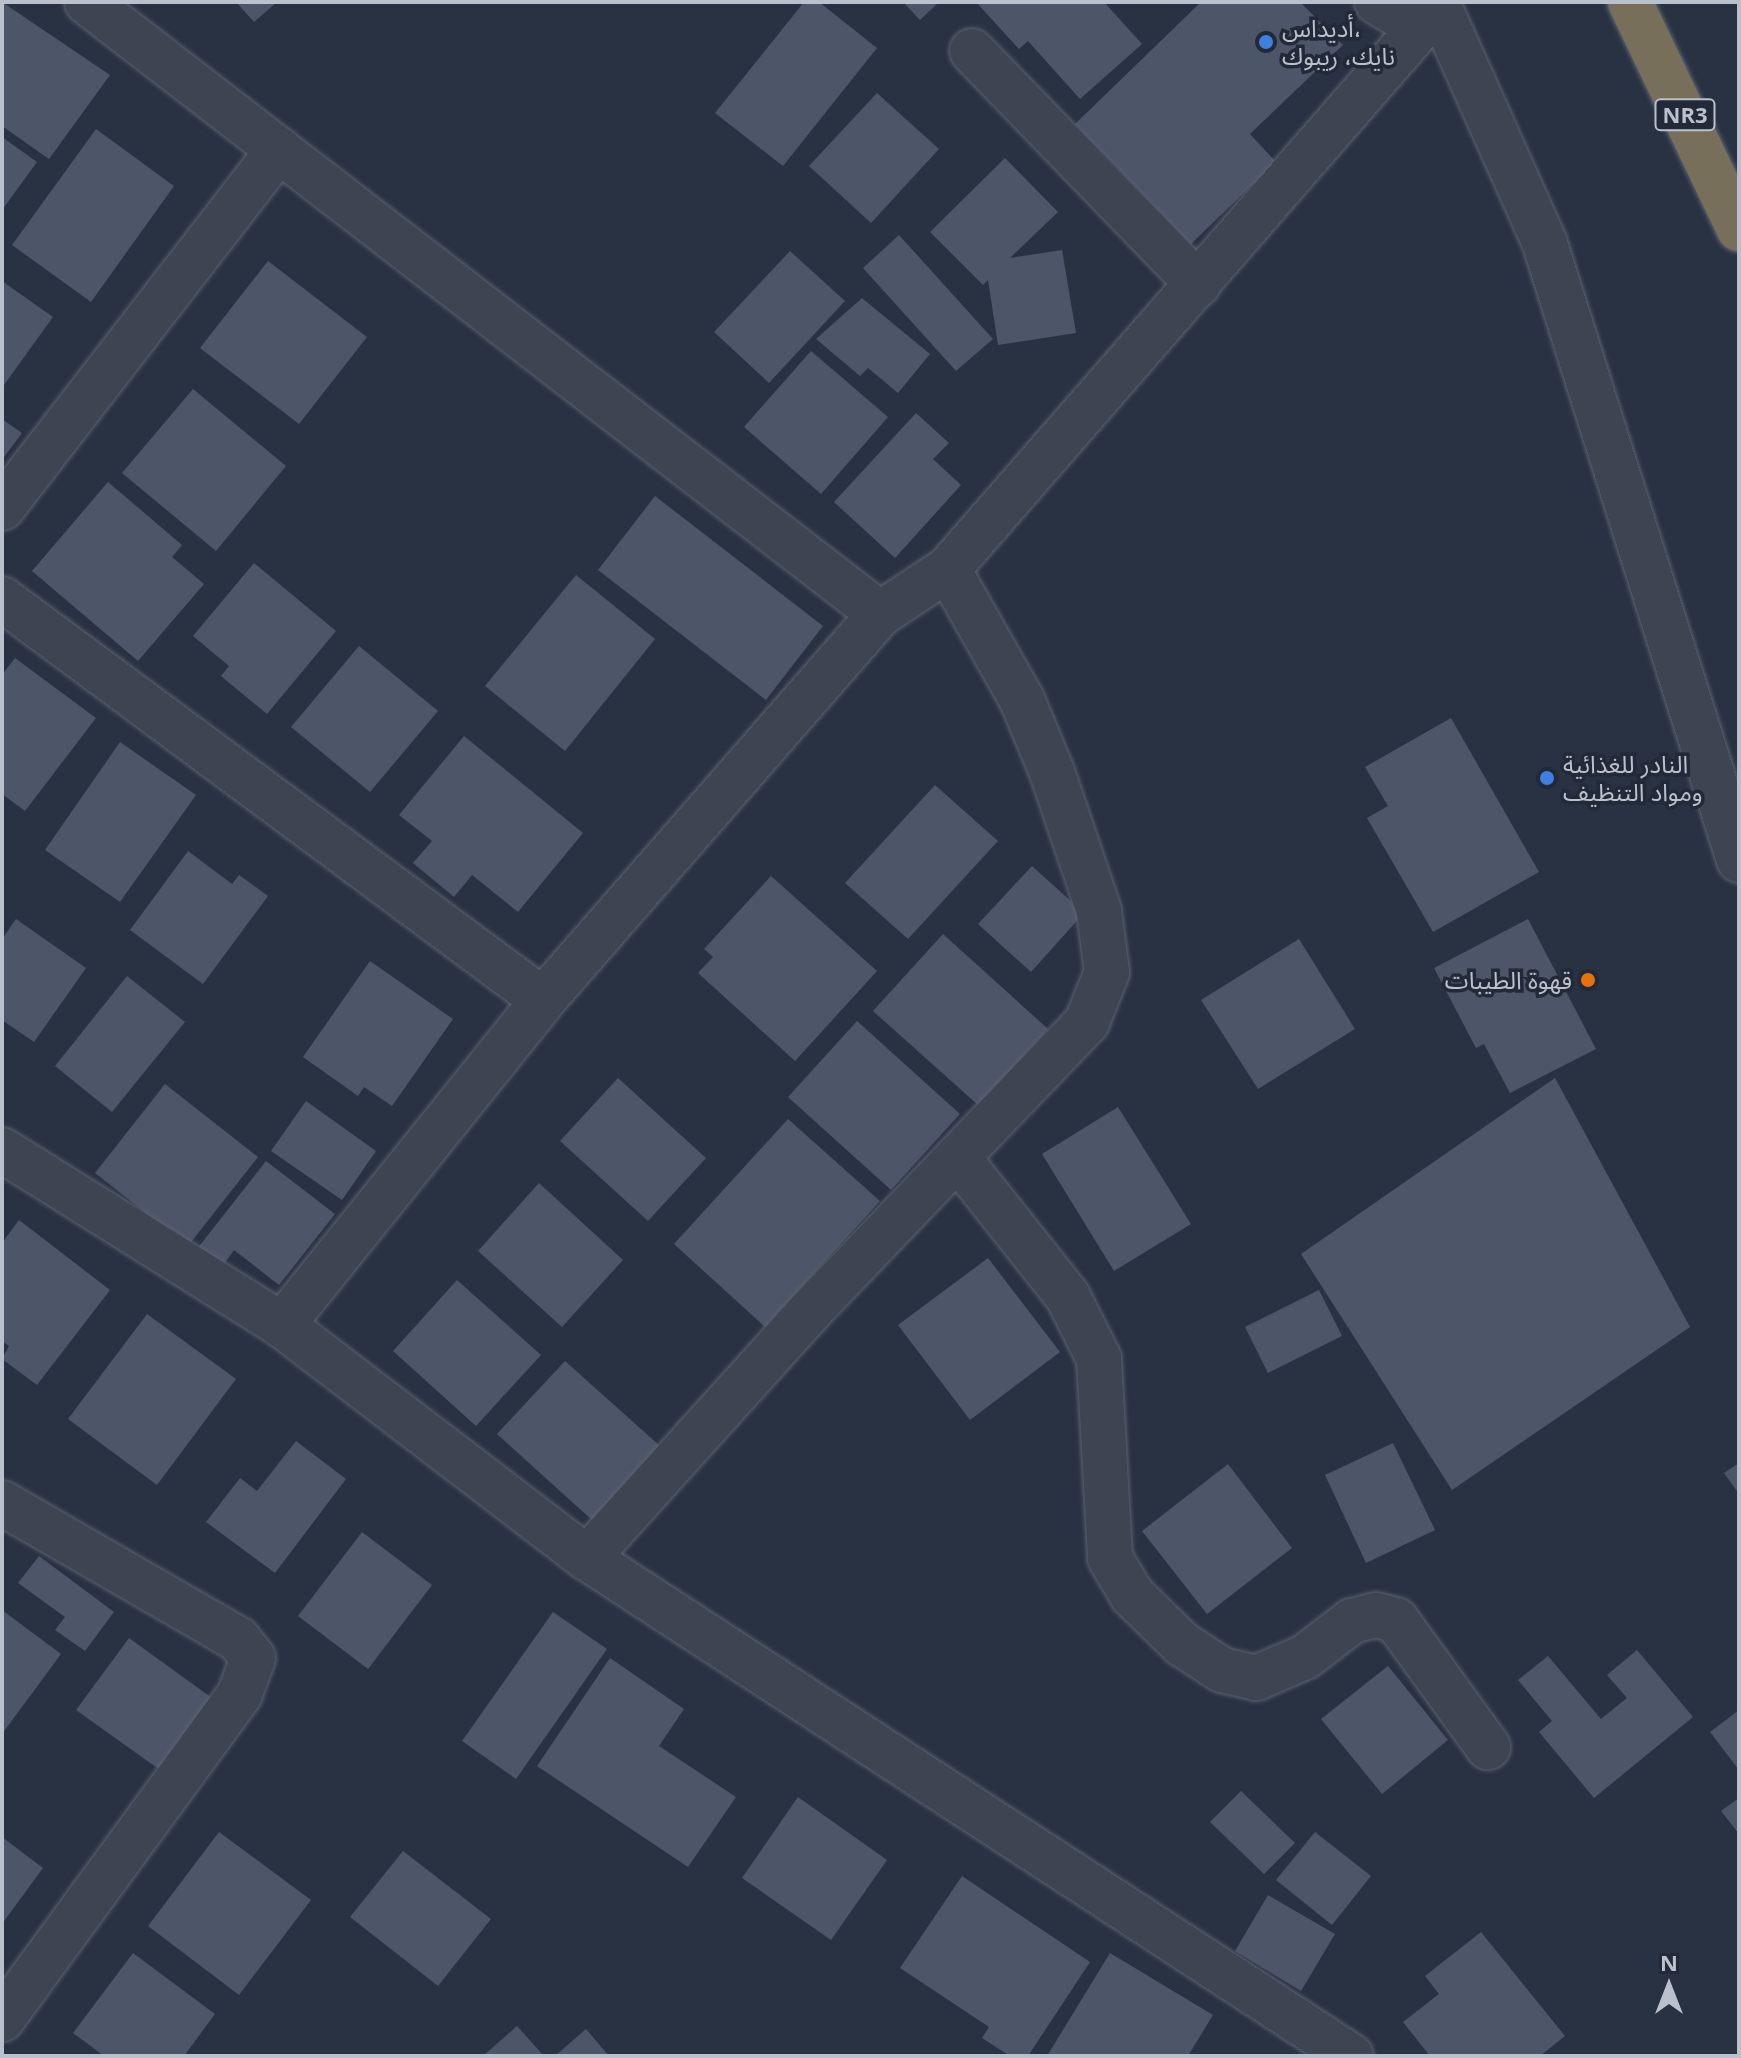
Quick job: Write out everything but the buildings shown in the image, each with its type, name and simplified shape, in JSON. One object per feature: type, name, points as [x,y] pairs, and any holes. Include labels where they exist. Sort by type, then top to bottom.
[{"type":"highway","name":"NR3","points":[[1630,2],[1739,229]]},
{"type":"street","points":[[87,2],[880,614]]},
{"type":"street","points":[[1377,2],[1432,12]]},
{"type":"street","points":[[282,1325],[543,1000],[880,614],[948,569],[1432,12]]},
{"type":"street","points":[[1432,12],[1545,244],[1739,860]]},
{"type":"street","points":[[972,51],[1198,284]]},
{"type":"street","points":[[2,508],[279,150]]},
{"type":"street","points":[[587,1558],[1087,1022],[1107,972],[1095,896],[1052,772],[1022,700],[948,569]]},
{"type":"street","points":[[2,599],[543,1000]]},
{"type":"street","points":[[2,1150],[282,1325],[587,1558],[1351,2056]]},
{"type":"street","points":[[958,1158],[1068,1297],[1099,1359],[1110,1558],[1132,1595],[1182,1644],[1222,1670],[1256,1678],[1305,1657],[1352,1621],[1376,1615],[1396,1620],[1488,1747]]},
{"type":"street","points":[[2,1503],[238,1639],[253,1658],[240,1694],[2,2019]]},
{"type":"place","name":"أديداس، نايك، ريبوك","points":[[1266,42]]},
{"type":"place","name":"النادر للغذائية ومواد التنظيف","points":[[1547,778]]},
{"type":"place","name":"قهوة الطيبات","points":[[1588,980]]}]
